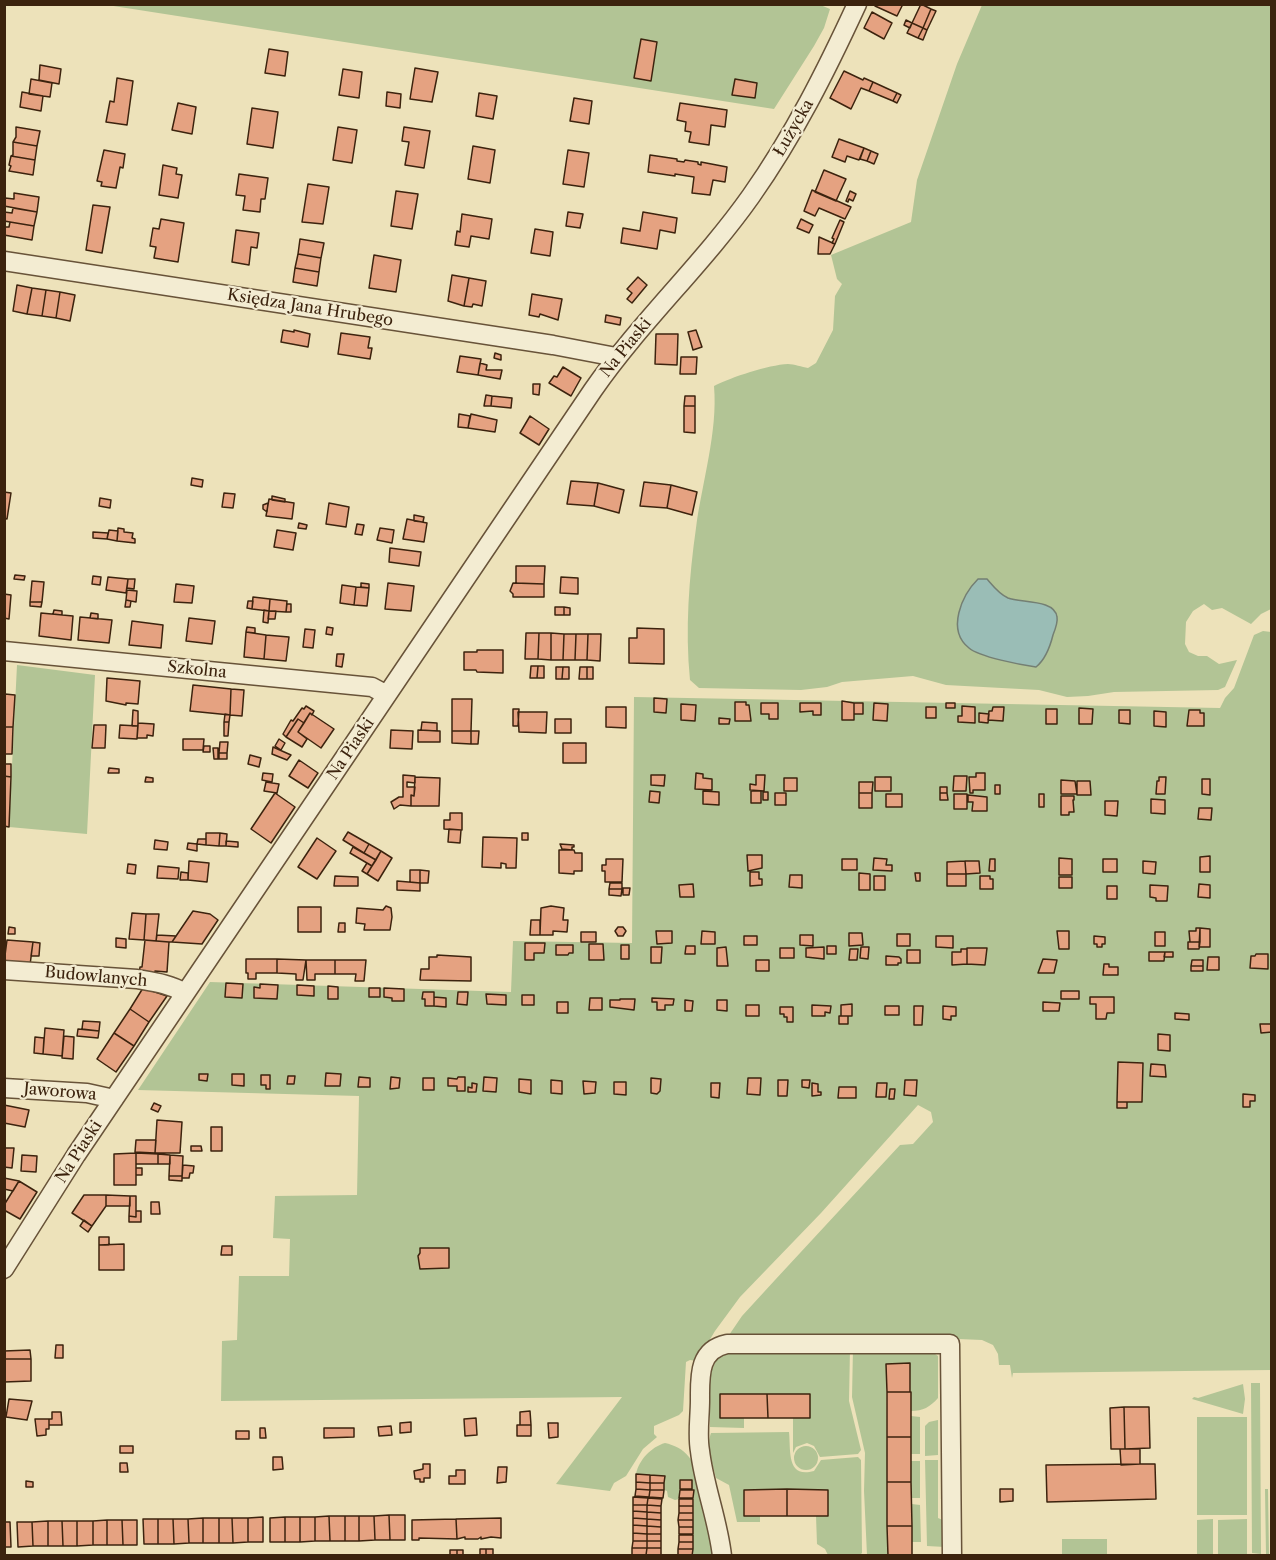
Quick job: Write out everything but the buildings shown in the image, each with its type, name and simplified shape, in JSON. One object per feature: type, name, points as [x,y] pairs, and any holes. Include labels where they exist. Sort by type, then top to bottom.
[{"type":"street","name":"Łużycka","points":[[715,243],[750,197],[803,114],[857,4]]},
{"type":"street","name":"Na Piaski","points":[[4,1269],[185,993],[616,357],[715,243]]},
{"type":"street","name":"Księdza Jana Hrubego","points":[[4,261],[553,345],[616,357]]},
{"type":"street","name":"Szkolna","points":[[4,651],[372,687],[387,695]]},
{"type":"street","name":"Budowlanych","points":[[4,970],[159,982],[185,993]]},
{"type":"street","name":"Jaworowa","points":[[4,1088],[87,1093],[114,1099]]},
{"type":"street","points":[[722,1556],[699,1450],[701,1376],[705,1358],[718,1346],[727,1344],[950,1344],[952,1556]]},
{"type":"green space","points":[[818,4],[830,9],[824,28],[774,109],[107,5]]},
{"type":"green space","points":[[982,5],[1271,5],[1271,609],[1261,614],[1251,624],[1222,608],[1212,610],[1204,604],[1193,611],[1186,622],[1185,644],[1189,652],[1198,656],[1207,656],[1219,664],[1237,660],[1225,687],[1218,690],[1114,692],[1067,697],[1039,690],[946,685],[913,676],[842,682],[827,687],[801,690],[699,688],[690,680],[688,604],[696,528],[712,439],[714,386],[740,375],[771,367],[793,364],[808,368],[816,363],[833,330],[835,296],[842,284],[837,279],[831,255],[911,222],[917,180],[957,64]]},
{"type":"green space","points":[[1263,631],[1271,632],[1271,1370],[1013,1373],[1012,1378],[1010,1365],[999,1365],[998,1354],[993,1345],[982,1340],[727,1338],[742,1316],[900,1145],[913,1144],[933,1122],[931,1112],[918,1105],[821,1213],[740,1297],[697,1361],[686,1362],[683,1411],[654,1426],[654,1434],[657,1437],[643,1449],[626,1476],[614,1483],[610,1491],[556,1484],[622,1397],[221,1401],[222,1341],[237,1340],[239,1276],[289,1276],[290,1239],[273,1238],[275,1196],[357,1195],[359,1096],[138,1090],[210,982],[511,992],[513,941],[632,943],[634,697],[1220,708],[1234,688],[1254,635]]},
{"type":"green space","points":[[17,665],[95,675],[87,834],[9,827]]},
{"type":"green space","points":[[853,1348],[932,1352],[938,1356],[938,1398],[929,1406],[919,1410],[911,1411],[910,1364],[886,1364],[888,1555],[867,1555],[865,1453],[852,1397]]},
{"type":"green space","points":[[850,1349],[849,1401],[861,1450],[858,1454],[820,1457],[814,1446],[807,1443],[796,1447],[793,1453],[793,1418],[810,1417],[809,1394],[721,1394],[720,1418],[744,1418],[744,1428],[710,1427],[710,1373],[721,1351]]},
{"type":"green space","points":[[1251,1383],[1260,1383],[1261,1554],[1252,1553]]},
{"type":"green space","points":[[1243,1384],[1245,1399],[1243,1414],[1192,1399],[1194,1397],[1198,1398]]},
{"type":"green space","points":[[911,1416],[920,1417],[920,1454],[911,1454]]},
{"type":"green space","points":[[1197,1417],[1247,1417],[1247,1515],[1197,1515]]},
{"type":"green space","points":[[938,1420],[938,1455],[925,1456],[925,1426],[929,1422]]},
{"type":"green space","points":[[789,1432],[790,1454],[794,1467],[799,1471],[814,1471],[821,1460],[858,1457],[861,1460],[862,1553],[860,1555],[828,1555],[825,1549],[817,1544],[816,1516],[828,1516],[828,1490],[744,1490],[744,1516],[760,1516],[760,1522],[737,1522],[729,1485],[716,1478],[710,1450],[711,1433]]},
{"type":"green space","points":[[665,1443],[684,1452],[694,1465],[702,1489],[714,1555],[692,1555],[694,1490],[692,1480],[681,1480],[679,1499],[675,1500],[668,1497],[667,1491],[664,1490],[664,1476],[636,1474],[646,1455]]},
{"type":"green space","points":[[806,1446],[815,1449],[818,1458],[815,1467],[806,1470],[797,1467],[794,1458],[797,1449]]},
{"type":"green space","points":[[925,1460],[938,1460],[938,1518],[945,1521],[945,1547],[927,1546]]},
{"type":"green space","points":[[911,1461],[920,1461],[920,1498],[911,1498]]},
{"type":"green space","points":[[1265,1489],[1268,1489],[1269,1555],[1266,1555]]},
{"type":"green space","points":[[912,1504],[920,1505],[921,1542],[912,1542]]},
{"type":"green space","points":[[1213,1519],[1213,1555],[1197,1555],[1197,1520]]},
{"type":"green space","points":[[1247,1519],[1247,1555],[1218,1555],[1218,1520]]},
{"type":"green space","points":[[1062,1539],[1107,1539],[1107,1555],[1062,1555]]},
{"type":"water","points":[[978,579],[987,579],[1008,598],[1044,604],[1055,611],[1057,621],[1050,644],[1045,657],[1036,667],[982,654],[969,648],[962,641],[958,632],[959,613],[967,594]]}]
